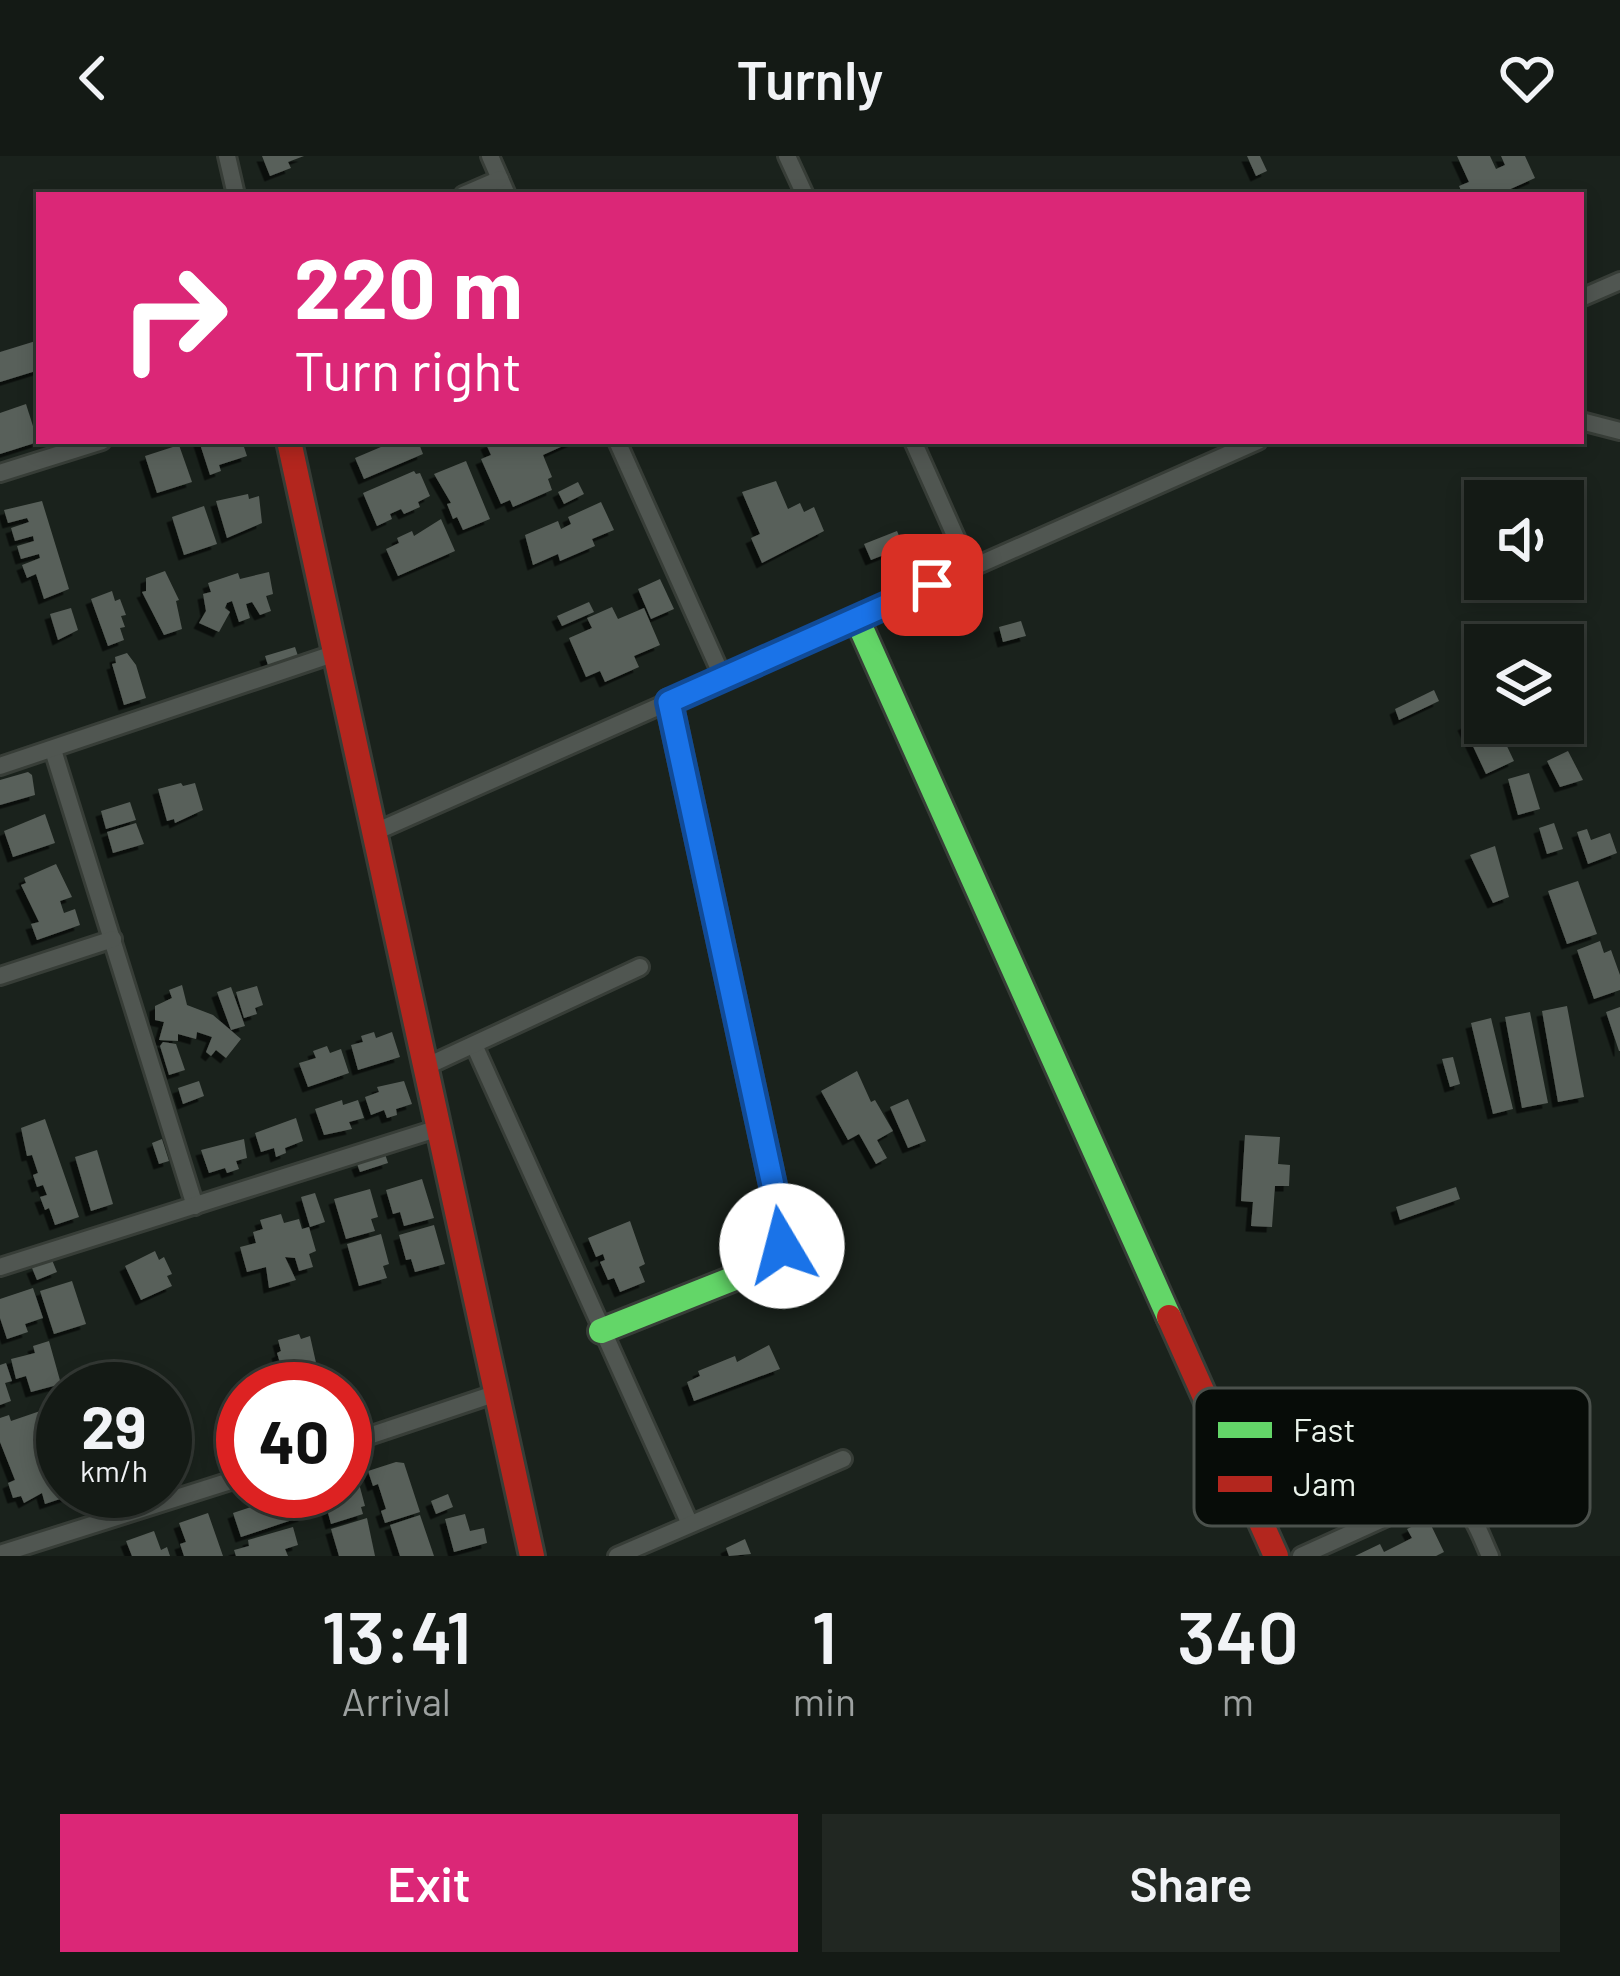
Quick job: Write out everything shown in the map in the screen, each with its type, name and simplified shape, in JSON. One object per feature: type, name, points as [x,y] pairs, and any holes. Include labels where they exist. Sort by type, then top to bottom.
[{"type":"street","points":[[227,156],[235,192]]},
{"type":"street","points":[[490,156],[503,187]]},
{"type":"street","points":[[788,156],[804,192]]},
{"type":"street","points":[[1584,297],[1620,280]]},
{"type":"street","points":[[1584,423],[1620,430]]},
{"type":"street","points":[[0,473],[92,444]]},
{"type":"street","points":[[290,444],[532,1556]]},
{"type":"street","points":[[618,444],[723,678]]},
{"type":"street","points":[[914,444],[970,569]]},
{"type":"street","points":[[375,832],[1251,444]]},
{"type":"street","points":[[857,619],[1201,1388]]},
{"type":"street","points":[[0,766],[333,654]]},
{"type":"street","points":[[601,1331],[770,1264],[782,1246],[782,1227],[669,702]]},
{"type":"street","points":[[53,750],[195,1206]]},
{"type":"street","points":[[0,976],[113,939]]},
{"type":"street","points":[[425,1067],[640,968]]},
{"type":"street","points":[[476,1047],[689,1522]]},
{"type":"street","points":[[0,1267],[439,1128]]},
{"type":"street","points":[[372,1435],[496,1393]]},
{"type":"street","points":[[617,1556],[843,1459]]},
{"type":"street","points":[[0,1554],[216,1486]]},
{"type":"street","points":[[1263,1526],[1276,1556]]},
{"type":"street","points":[[1301,1556],[1367,1526]]},
{"type":"street","points":[[1475,1526],[1490,1556]]},
{"type":"building","points":[[262,156],[304,156],[288,162],[291,168],[270,176]]},
{"type":"building","points":[[1247,156],[1260,156],[1267,171],[1256,176]]},
{"type":"building","points":[[1457,156],[1490,156],[1496,169],[1505,165],[1501,156],[1525,156],[1535,178],[1504,192],[1462,192],[1459,186],[1469,182]]},
{"type":"building","points":[[36,341],[36,371],[0,382],[0,352]]},
{"type":"building","points":[[26,404],[36,443],[0,454],[0,413]]},
{"type":"building","points":[[200,444],[243,444],[247,456],[219,465],[221,471],[210,475]]},
{"type":"building","points":[[388,444],[419,444],[423,454],[364,479],[355,458]]},
{"type":"building","points":[[486,444],[567,444],[543,455],[552,490],[513,507],[510,500],[501,504],[481,459],[491,455]]},
{"type":"building","points":[[179,445],[192,482],[157,493],[145,456]]},
{"type":"building","points":[[466,461],[490,519],[463,530],[457,517],[453,519],[447,504],[451,503],[434,474]]},
{"type":"building","points":[[414,471],[420,473],[430,496],[418,502],[420,507],[404,514],[401,509],[377,526],[363,493]]},
{"type":"building","points":[[776,481],[788,509],[800,503],[804,512],[814,507],[824,531],[762,563],[751,538],[760,534],[742,492]]},
{"type":"building","points":[[578,482],[584,494],[564,504],[558,492]]},
{"type":"building","points":[[248,494],[249,499],[259,496],[262,523],[227,538],[216,501]]},
{"type":"building","points":[[42,501],[69,589],[44,599],[36,574],[27,578],[22,565],[40,558],[39,554],[21,559],[17,546],[34,541],[33,536],[15,541],[11,528],[29,522],[27,518],[8,523],[4,510]]},
{"type":"building","points":[[601,502],[614,530],[592,539],[595,546],[560,561],[558,554],[533,565],[525,535],[558,521],[561,529],[571,524],[568,517]]},
{"type":"building","points":[[204,506],[217,544],[184,555],[172,517]]},
{"type":"building","points":[[441,519],[455,551],[398,576],[386,549],[399,543],[397,538],[412,531],[414,536]]},
{"type":"building","points":[[897,531],[904,547],[871,560],[864,544]]},
{"type":"building","points":[[165,571],[179,600],[182,629],[164,635],[142,592],[146,578]]},
{"type":"building","points":[[269,572],[273,594],[266,596],[271,611],[260,615],[252,602],[246,604],[250,618],[239,622],[232,601],[227,603],[230,612],[219,632],[199,623],[206,611],[203,594],[211,592],[208,583],[238,573],[240,579]]},
{"type":"building","points":[[660,579],[674,609],[651,619],[638,589]]},
{"type":"building","points":[[112,591],[126,615],[121,616],[125,627],[120,628],[124,640],[108,646],[91,599]]},
{"type":"building","points":[[589,602],[594,612],[562,626],[557,616]]},
{"type":"building","points":[[612,607],[618,619],[644,608],[660,645],[634,656],[639,667],[605,682],[600,671],[586,677],[569,638],[592,628],[587,618]]},
{"type":"building","points":[[71,608],[78,630],[58,640],[50,614]]},
{"type":"building","points":[[1021,621],[1026,636],[1003,642],[999,627]]},
{"type":"building","points":[[295,647],[298,656],[268,665],[265,656]]},
{"type":"building","points":[[127,653],[136,665],[146,698],[124,705],[112,664],[115,657]]},
{"type":"building","points":[[1434,690],[1439,701],[1399,720],[1395,709]]},
{"type":"building","points":[[1472,744],[1506,744],[1514,761],[1486,774]]},
{"type":"building","points":[[1568,751],[1583,780],[1560,787],[1547,761]]},
{"type":"building","points":[[28,772],[35,795],[0,805],[0,780]]},
{"type":"building","points":[[1529,773],[1540,809],[1518,815],[1508,779]]},
{"type":"building","points":[[195,783],[203,810],[175,823],[174,819],[167,821],[158,789]]},
{"type":"building","points":[[130,802],[136,820],[106,829],[101,811]]},
{"type":"building","points":[[45,814],[55,843],[13,857],[4,831]]},
{"type":"building","points":[[136,823],[144,844],[113,853],[107,832]]},
{"type":"building","points":[[1554,823],[1563,849],[1547,854],[1539,828]]},
{"type":"building","points":[[1587,829],[1591,840],[1610,833],[1617,853],[1588,864],[1577,832]]},
{"type":"building","points":[[1495,846],[1509,897],[1493,903],[1470,855]]},
{"type":"building","points":[[56,864],[72,897],[60,901],[64,913],[75,909],[80,925],[37,940],[31,924],[39,922],[21,885],[26,883],[24,878]]},
{"type":"building","points":[[1578,881],[1597,934],[1567,944],[1548,891]]},
{"type":"building","points":[[1600,941],[1604,953],[1611,950],[1620,990],[1594,999],[1577,950]]},
{"type":"building","points":[[182,985],[187,1005],[213,1015],[241,1039],[226,1058],[216,1050],[211,1056],[206,1052],[212,1037],[197,1032],[196,1039],[178,1034],[178,1041],[159,1040],[164,1022],[155,1020],[155,1006],[172,998],[169,990]]},
{"type":"building","points":[[257,986],[263,1005],[255,1008],[257,1014],[244,1018],[236,992]]},
{"type":"building","points":[[231,987],[245,1026],[231,1030],[217,992]]},
{"type":"building","points":[[1567,1006],[1584,1097],[1558,1102],[1542,1011]]},
{"type":"building","points":[[1620,1007],[1620,1051],[1619,1051],[1606,1012]]},
{"type":"building","points":[[1530,1012],[1548,1103],[1522,1108],[1505,1017]]},
{"type":"building","points":[[1491,1018],[1513,1109],[1493,1114],[1471,1023]]},
{"type":"building","points":[[374,1032],[376,1038],[392,1032],[400,1057],[358,1070],[351,1045]]},
{"type":"building","points":[[176,1044],[185,1070],[169,1075],[160,1046]]},
{"type":"building","points":[[327,1046],[330,1053],[341,1049],[349,1073],[308,1087],[299,1063],[316,1058],[313,1051]]},
{"type":"building","points":[[1453,1057],[1460,1084],[1450,1087],[1442,1059]]},
{"type":"building","points":[[857,1071],[871,1102],[875,1100],[893,1131],[877,1140],[887,1158],[876,1164],[859,1134],[848,1140],[821,1091]]},
{"type":"building","points":[[199,1081],[204,1096],[183,1104],[178,1088]]},
{"type":"building","points":[[404,1081],[412,1104],[387,1118],[384,1110],[371,1115],[365,1097],[379,1092],[377,1087]]},
{"type":"building","points":[[908,1099],[926,1141],[908,1148],[890,1107]]},
{"type":"building","points":[[342,1100],[343,1105],[358,1100],[364,1118],[349,1122],[352,1129],[324,1135],[315,1109]]},
{"type":"building","points":[[296,1118],[303,1141],[276,1157],[274,1148],[261,1152],[255,1133]]},
{"type":"building","points":[[45,1119],[79,1217],[55,1225],[40,1197],[47,1195],[43,1185],[37,1187],[33,1175],[38,1173],[32,1155],[27,1156],[21,1128]]},
{"type":"building","points":[[1245,1135],[1280,1137],[1278,1164],[1290,1165],[1289,1186],[1275,1186],[1272,1227],[1251,1226],[1253,1202],[1241,1201]]},
{"type":"building","points":[[162,1139],[169,1161],[159,1164],[152,1143]]},
{"type":"building","points":[[244,1139],[247,1158],[236,1161],[239,1169],[209,1173],[201,1150]]},
{"type":"building","points":[[97,1150],[113,1204],[91,1211],[75,1157]]},
{"type":"building","points":[[385,1154],[388,1163],[360,1172],[357,1164]]},
{"type":"building","points":[[422,1179],[434,1218],[404,1226],[400,1212],[393,1214],[386,1190]]},
{"type":"building","points":[[1456,1187],[1460,1199],[1400,1220],[1396,1207]]},
{"type":"building","points":[[370,1189],[378,1217],[371,1219],[375,1231],[346,1239],[334,1199]]},
{"type":"building","points":[[315,1193],[325,1222],[310,1227],[301,1197]]},
{"type":"building","points":[[281,1214],[284,1223],[299,1219],[302,1229],[309,1227],[316,1251],[309,1254],[313,1267],[299,1271],[295,1258],[285,1257],[296,1280],[269,1288],[266,1267],[247,1272],[240,1247],[256,1243],[253,1232],[263,1229],[260,1220]]},
{"type":"building","points":[[630,1221],[645,1264],[639,1267],[645,1282],[620,1292],[614,1278],[608,1280],[600,1262],[605,1260],[603,1254],[596,1257],[588,1238]]},
{"type":"building","points":[[434,1225],[445,1264],[415,1272],[399,1235]]},
{"type":"building","points":[[381,1234],[389,1264],[383,1266],[387,1278],[359,1286],[347,1244]]},
{"type":"building","points":[[155,1251],[159,1260],[164,1257],[172,1286],[141,1300],[125,1266]]},
{"type":"building","points":[[52,1260],[57,1272],[37,1280],[32,1268]]},
{"type":"building","points":[[72,1281],[86,1324],[54,1334],[40,1291]]},
{"type":"building","points":[[33,1288],[43,1318],[25,1324],[28,1332],[7,1339],[0,1299]]},
{"type":"building","points":[[310,1336],[316,1362],[280,1362],[278,1340]]},
{"type":"building","points":[[49,1341],[55,1362],[36,1362],[36,1391],[31,1392],[26,1376],[16,1379],[11,1359],[35,1353],[33,1346]]},
{"type":"building","points":[[769,1345],[780,1369],[694,1401],[687,1382],[700,1376],[698,1371],[735,1356],[737,1362]]},
{"type":"building","points":[[6,1363],[12,1381],[5,1383],[11,1401],[0,1405],[0,1365]]},
{"type":"building","points":[[36,1412],[36,1496],[24,1503],[21,1496],[13,1498],[8,1483],[15,1480],[0,1442],[0,1418],[9,1415],[11,1421]]},
{"type":"building","points":[[404,1463],[420,1512],[385,1523],[381,1511],[386,1509],[378,1484],[373,1486],[372,1470]]},
{"type":"building","points":[[448,1494],[453,1507],[436,1514],[431,1501]]},
{"type":"building","points":[[208,1513],[223,1556],[184,1556],[180,1544],[186,1542],[179,1523]]},
{"type":"building","points":[[465,1514],[470,1531],[484,1528],[487,1543],[454,1552],[445,1519]]},
{"type":"building","points":[[420,1515],[434,1556],[400,1556],[390,1525]]},
{"type":"building","points":[[235,1518],[298,1518],[241,1537]]},
{"type":"building","points":[[367,1518],[375,1556],[339,1556],[331,1529]]},
{"type":"building","points":[[1431,1526],[1444,1552],[1436,1556],[1355,1556],[1380,1544],[1384,1552],[1412,1538],[1407,1529]]},
{"type":"building","points":[[293,1527],[298,1545],[285,1549],[288,1556],[236,1556],[234,1550],[249,1546],[248,1540]]},
{"type":"building","points":[[154,1531],[161,1550],[167,1547],[170,1556],[132,1556],[126,1541]]},
{"type":"building","points":[[745,1539],[751,1554],[729,1556],[726,1548]]},
{"type":"traffic: fast","points":[[857,619],[1169,1317]]},
{"type":"traffic: fast","points":[[601,1331],[770,1264],[782,1246],[782,1227],[669,702]]},
{"type":"traffic: jam","points":[[290,444],[532,1556]]},
{"type":"traffic: jam","points":[[1169,1317],[1201,1388]]},
{"type":"traffic: jam","points":[[1263,1526],[1276,1556]]},
{"type":"route","points":[[782,1246],[782,1227],[669,702],[932,585]]}]
